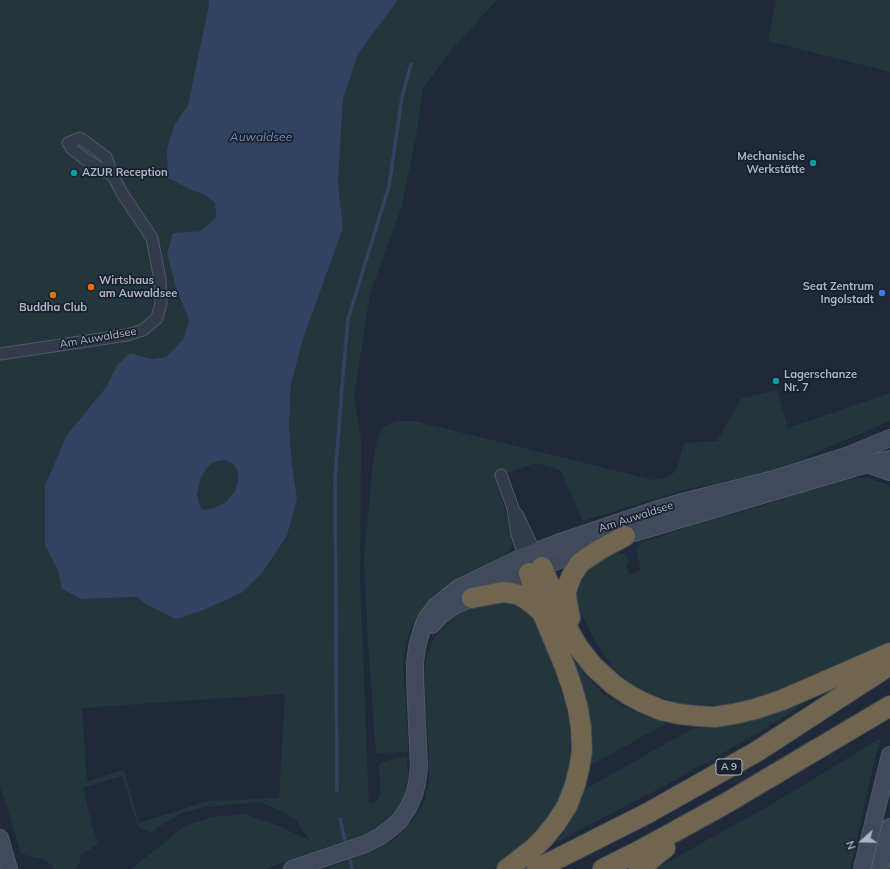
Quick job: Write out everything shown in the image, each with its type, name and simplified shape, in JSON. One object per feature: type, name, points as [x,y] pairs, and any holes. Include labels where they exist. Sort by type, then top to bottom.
[{"type":"highway","points":[[578,646],[570,618],[566,593],[572,575],[580,563],[599,550],[625,536]]},
{"type":"highway","points":[[507,869],[532,850],[544,838],[567,806],[575,785],[582,751],[578,709],[565,667],[542,612],[532,562]]},
{"type":"highway","points":[[532,562],[570,633],[594,667],[614,685],[642,702],[661,710],[678,714],[714,717],[755,709],[782,700],[890,653]]},
{"type":"highway","points":[[472,598],[503,592],[511,593],[526,599],[542,612]]},
{"type":"highway","name":"A 9","points":[[537,869],[648,813],[756,752],[890,666]]},
{"type":"highway","points":[[603,869],[724,805],[890,706]]},
{"type":"highway","points":[[638,869],[724,805]]},
{"type":"main road","name":"Am Auwaldsee","points":[[417,647],[429,628],[440,616],[454,606],[472,598],[532,562],[557,543],[667,506],[774,479],[849,455],[890,438]]},
{"type":"main road","name":"Am Auwaldsee","points":[[292,869],[365,844],[379,837],[400,820],[408,808],[414,795],[419,766],[415,680],[417,647],[426,619],[435,607],[460,587],[532,562],[586,549],[867,464],[890,459]]},
{"type":"main road","points":[[867,464],[890,472]]},
{"type":"main road","points":[[862,869],[889,760]]},
{"type":"main road","points":[[880,869],[890,827]]},
{"type":"main road","points":[[0,838],[9,869]]},
{"type":"street","name":"Am Auwaldsee","points":[[0,354],[127,335],[143,330],[157,318],[161,303],[160,280],[152,238],[122,193],[113,176],[106,157],[80,138],[70,146]]},
{"type":"street","points":[[501,475],[513,508],[519,517],[532,562]]},
{"type":"green space","points":[[0,0],[209,0],[188,105],[175,124],[191,190],[203,194],[215,203],[216,217],[201,231],[173,233],[167,252],[176,288],[189,320],[183,340],[166,357],[151,359],[130,353],[117,365],[107,386],[67,435],[45,545],[58,571],[62,589],[81,599],[136,597],[146,604],[262,573],[287,536],[297,499],[289,427],[291,384],[303,339],[343,228],[338,182],[343,99],[358,54],[398,0],[497,0],[447,55],[423,89],[416,137],[401,209],[370,293],[354,397],[361,439],[360,579],[369,804],[377,801],[380,794],[379,766],[382,762],[407,757],[408,777],[405,792],[398,807],[389,818],[378,827],[364,834],[265,869],[131,869],[185,826],[212,817],[245,814],[279,826],[309,840],[296,820],[277,809],[259,802],[205,807],[182,813],[151,833],[138,827],[122,776],[83,788],[98,844],[81,855],[79,864],[75,869],[54,869],[46,860],[21,854],[0,788]],"holes":[[[285,694],[279,798],[208,801],[139,823],[124,770],[87,781],[82,708]]]},
{"type":"green space","points":[[776,0],[890,0],[890,72],[768,41]]},
{"type":"green space","points":[[777,390],[788,428],[890,393],[890,421],[771,472],[683,490],[583,521],[560,470],[536,463],[495,477],[514,537],[513,543],[510,549],[503,556],[464,575],[445,587],[429,601],[419,614],[409,632],[403,663],[409,752],[376,753],[368,644],[364,559],[372,470],[378,435],[384,427],[396,421],[414,421],[654,480],[663,479],[676,471],[684,443],[717,441],[742,398]]},
{"type":"green space","points":[[226,460],[233,464],[237,470],[238,481],[235,491],[226,502],[214,508],[204,510],[199,504],[197,495],[201,477],[212,463]]},
{"type":"green space","points":[[846,478],[867,478],[887,484],[890,487],[890,644],[782,689],[731,705],[679,704],[636,687],[612,667],[593,637],[577,604],[575,591],[578,579],[593,564],[616,554],[625,554],[629,563],[626,566],[630,575],[641,570],[637,553],[637,548],[640,544],[695,524],[753,509]]},
{"type":"green space","points":[[503,598],[521,605],[534,617],[564,698],[569,725],[570,752],[566,779],[558,803],[546,822],[509,859],[494,869],[324,869],[373,850],[394,839],[413,820],[425,800],[429,779],[429,753],[423,683],[426,659],[433,640],[446,624],[461,612],[487,600]]},
{"type":"green space","points":[[552,610],[571,655],[585,675],[604,694],[623,707],[667,723],[591,765],[592,743],[590,725]]},
{"type":"green space","points":[[819,694],[755,735],[668,784],[557,842],[574,815],[584,791],[589,787],[690,730],[695,728],[728,726],[761,718]]},
{"type":"green space","points":[[881,738],[850,869],[655,869],[765,808]]},
{"type":"water","name":"Auwaldsee","points":[[209,0],[398,0],[358,54],[343,99],[338,182],[343,228],[303,339],[291,384],[289,427],[297,499],[287,536],[262,573],[241,593],[201,611],[176,619],[146,604],[136,597],[81,599],[62,589],[58,571],[45,545],[45,486],[67,435],[107,386],[117,365],[130,353],[151,359],[166,357],[183,340],[189,320],[176,288],[167,253],[173,233],[201,231],[216,217],[215,203],[203,194],[191,190],[168,178],[167,148],[175,124],[188,105]],"holes":[[[226,460],[233,464],[237,470],[238,481],[235,491],[226,502],[214,508],[204,510],[201,508],[197,495],[201,477],[206,469],[212,463],[218,461]]]},
{"type":"waterway","points":[[337,791],[335,480],[348,319],[389,186],[402,97],[411,64]]},
{"type":"waterway","points":[[340,819],[345,840]]},
{"type":"waterway","points":[[350,860],[352,869]]},
{"type":"place","name":"Mechanische Werkstätte","points":[[813,163]]},
{"type":"place","name":"AZUR Reception","points":[[74,173]]},
{"type":"place","name":"Wirtshaus am Auwaldsee","points":[[91,287]]},
{"type":"place","name":"Seat Zentrum Ingolstadt","points":[[882,293]]},
{"type":"place","name":"Buddha Club","points":[[53,295]]},
{"type":"place","name":"Lagerschanze Nr. 7","points":[[776,381]]}]
